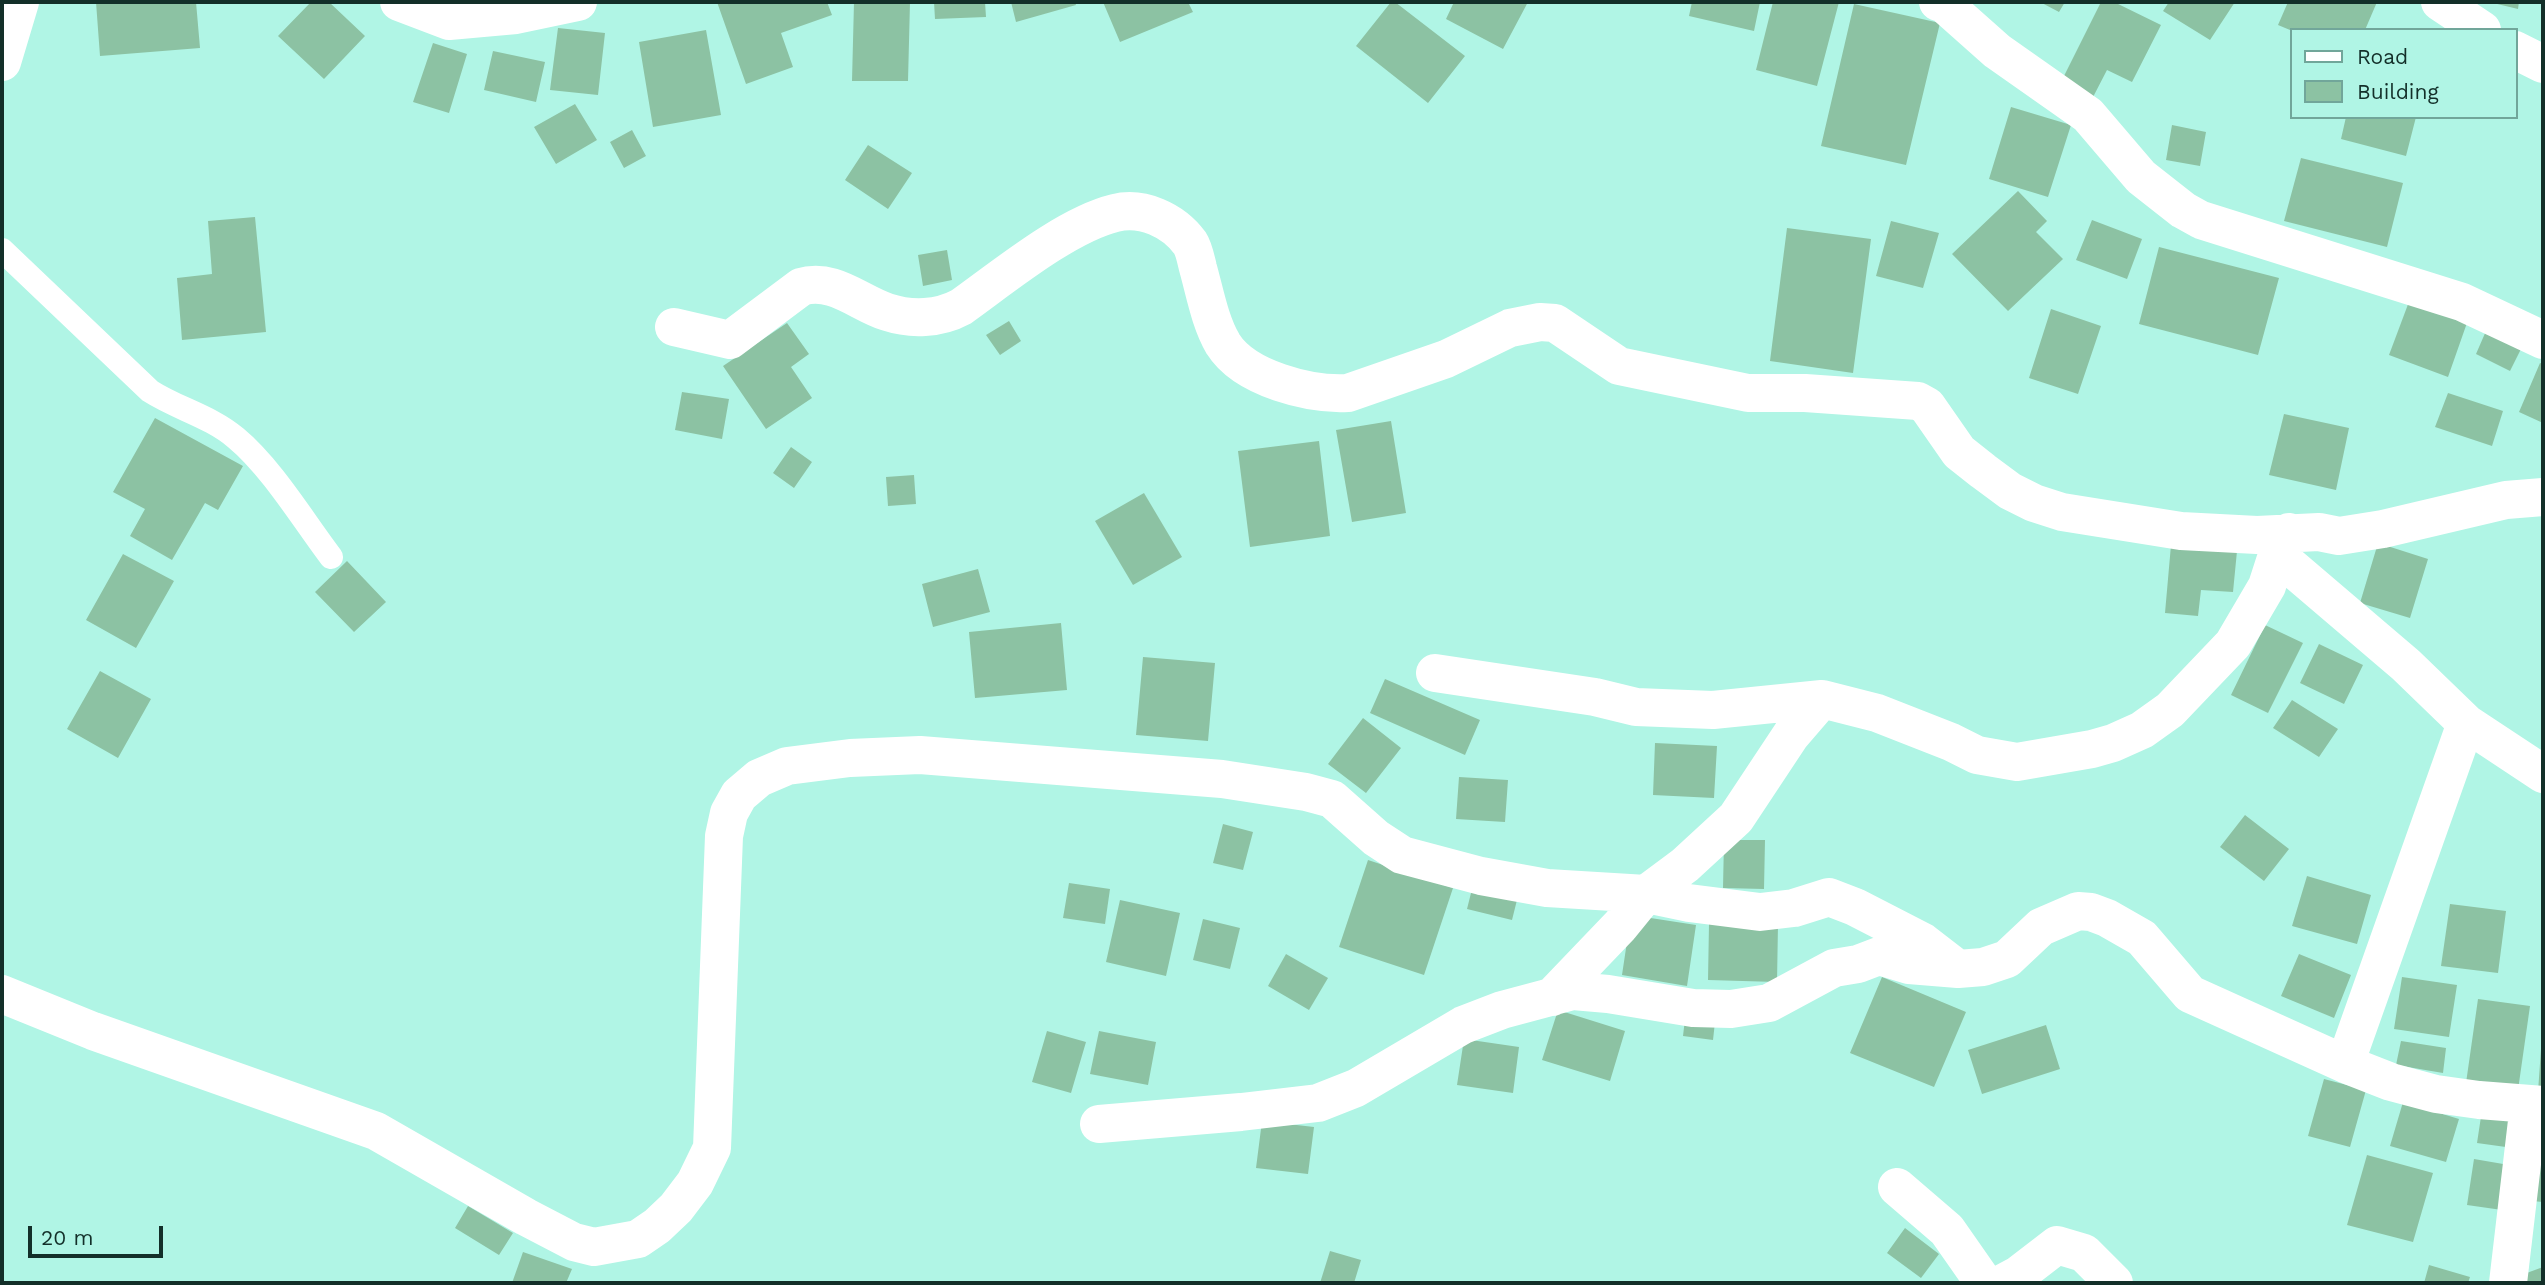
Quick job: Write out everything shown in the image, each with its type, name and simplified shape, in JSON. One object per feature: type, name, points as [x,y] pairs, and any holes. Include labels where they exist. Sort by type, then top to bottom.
[{"type":"street","points":[[2,62],[20,2]]},
{"type":"street","points":[[399,2],[449,21],[516,15],[578,2]]},
{"type":"street","points":[[1938,2],[1943,3],[1997,51],[2088,115],[2141,177],[2183,210],[2201,220],[2462,302],[2543,340]]},
{"type":"street","points":[[2440,2],[2479,28]]},
{"type":"street","points":[[2517,51],[2543,64]]},
{"type":"street","points":[[674,327],[730,340],[801,288],[813,285],[824,285],[848,293],[888,312],[931,317],[961,307],[1068,232],[1113,213],[1142,211],[1174,229],[1191,244],[1223,344],[1252,370],[1292,386],[1331,394],[1348,393],[1446,359],[1510,328],[1525,324],[1555,323],[1619,366],[1748,393],[1805,393],[1918,401],[1927,405],[1959,452],[1983,471],[2010,491],[2034,503],[2062,512],[2181,531],[2257,535],[2283,543],[2466,723],[2543,774]]},
{"type":"street","points":[[2283,543],[2319,532],[2339,536],[2394,527],[2506,500],[2543,497]]},
{"type":"street","points":[[1435,673],[1636,707],[1713,710],[1822,699],[1877,713],[1978,755],[2017,762],[2113,743],[2143,730],[2170,710],[2233,644],[2267,586],[2283,543]]},
{"type":"street","points":[[1552,997],[1620,926],[1646,894],[1685,865],[1737,818],[1791,735],[1822,699]]},
{"type":"street","points":[[2345,1064],[2466,723]]},
{"type":"street","points":[[2,994],[93,1031],[376,1130],[526,1217],[574,1242],[594,1247],[638,1239],[657,1226],[676,1208],[695,1183],[712,1148],[724,836],[729,813],[738,795],[759,778],[788,766],[850,758],[920,755],[1234,781],[1306,792],[1332,799],[1376,838],[1402,855],[1481,876],[1547,888],[1646,894],[1689,903],[1760,912],[1794,908],[1829,897],[1855,906],[1923,942],[1958,969]]},
{"type":"street","points":[[1099,1124],[1318,1103],[1356,1088],[1463,1025],[1502,1010],[1573,991],[1693,1008],[1731,1009],[1769,1003],[1834,968],[1858,964],[1880,956],[1909,965],[1958,969],[1983,967],[2007,959],[2041,927],[2078,911],[2091,912],[2142,938],[2190,994],[2345,1064],[2391,1082],[2436,1094],[2536,1105],[2508,1283]]},
{"type":"street","points":[[1897,1187],[1947,1230],[1984,1283]]},
{"type":"street","points":[[2003,1283],[2057,1245],[2084,1253],[2114,1283]]},
{"type":"lane","points":[[2,250],[150,391],[169,403],[214,423],[235,437],[255,456],[331,557]]},
{"type":"building","points":[[96,2],[196,2],[200,48],[100,56]]},
{"type":"building","points":[[311,2],[329,2],[365,36],[324,79],[278,36]]},
{"type":"building","points":[[717,2],[827,2],[832,15],[781,33],[793,67],[746,84]]},
{"type":"building","points":[[854,2],[910,2],[908,81],[852,81]]},
{"type":"building","points":[[934,2],[985,2],[986,17],[935,19]]},
{"type":"building","points":[[1011,2],[1075,2],[1076,5],[1016,22]]},
{"type":"building","points":[[1103,2],[1188,2],[1193,12],[1120,42]]},
{"type":"building","points":[[1391,2],[1395,2],[1465,56],[1428,103],[1356,46]]},
{"type":"building","points":[[1454,2],[1528,2],[1503,49],[1446,19]]},
{"type":"building","points":[[1692,2],[1760,2],[1754,31],[1689,16]]},
{"type":"building","points":[[1773,2],[1839,2],[1817,86],[1756,70]]},
{"type":"building","points":[[2040,2],[2065,2],[2059,12]]},
{"type":"building","points":[[2101,2],[2114,2],[2161,25],[2132,82],[2107,70],[2092,99],[2060,84]]},
{"type":"building","points":[[2169,2],[2235,2],[2210,40],[2163,11]]},
{"type":"building","points":[[2288,2],[2377,2],[2366,28],[2290,30],[2278,25]]},
{"type":"building","points":[[2489,2],[2519,2],[2518,9]]},
{"type":"building","points":[[1854,4],[1940,23],[1906,165],[1821,146]]},
{"type":"building","points":[[558,28],[605,33],[598,95],[550,90]]},
{"type":"building","points":[[706,30],[721,115],[653,127],[639,42]]},
{"type":"building","points":[[433,43],[467,54],[449,113],[413,102]]},
{"type":"building","points":[[493,51],[545,62],[536,102],[484,90]]},
{"type":"building","points":[[575,104],[597,140],[556,164],[534,127]]},
{"type":"building","points":[[2011,107],[2071,125],[2048,197],[1989,179]]},
{"type":"building","points":[[2346,119],[2415,119],[2406,156],[2341,139]]},
{"type":"building","points":[[2172,125],[2206,132],[2200,166],[2166,160]]},
{"type":"building","points":[[632,130],[646,156],[624,168],[610,142]]},
{"type":"building","points":[[868,145],[912,173],[888,209],[845,180]]},
{"type":"building","points":[[2301,158],[2403,183],[2387,247],[2284,221]]},
{"type":"building","points":[[2018,191],[2047,221],[2036,232],[2063,259],[2008,311],[1952,254]]},
{"type":"building","points":[[255,217],[266,332],[182,340],[177,278],[212,274],[208,221]]},
{"type":"building","points":[[2092,220],[2142,239],[2127,279],[2076,260]]},
{"type":"building","points":[[1891,221],[1939,233],[1923,288],[1876,276]]},
{"type":"building","points":[[1787,228],[1871,239],[1853,373],[1770,361]]},
{"type":"building","points":[[2159,247],[2279,278],[2258,355],[2139,324]]},
{"type":"building","points":[[947,250],[952,280],[923,286],[918,255]]},
{"type":"building","points":[[2410,299],[2468,320],[2448,377],[2389,355]]},
{"type":"building","points":[[2051,309],[2101,326],[2078,394],[2029,378]]},
{"type":"building","points":[[1009,321],[1021,341],[1000,355],[986,335]]},
{"type":"building","points":[[787,323],[809,354],[791,367],[812,398],[766,429],[723,366]]},
{"type":"building","points":[[2486,331],[2522,347],[2510,371],[2476,354]]},
{"type":"building","points":[[2540,363],[2543,364],[2543,423],[2519,412]]},
{"type":"building","points":[[682,392],[729,399],[722,439],[675,430]]},
{"type":"building","points":[[2448,393],[2503,411],[2492,446],[2435,427]]},
{"type":"building","points":[[2284,414],[2349,428],[2336,490],[2269,475]]},
{"type":"building","points":[[155,418],[243,466],[218,510],[205,503],[172,560],[130,536],[145,509],[113,492]]},
{"type":"building","points":[[1391,421],[1406,513],[1352,522],[1336,430]]},
{"type":"building","points":[[1319,441],[1330,536],[1250,547],[1238,451]]},
{"type":"building","points":[[791,447],[812,462],[794,488],[773,473]]},
{"type":"building","points":[[914,475],[916,504],[888,506],[886,477]]},
{"type":"building","points":[[1144,493],[1182,557],[1133,585],[1095,521]]},
{"type":"building","points":[[2378,543],[2428,559],[2410,618],[2360,603]]},
{"type":"building","points":[[2171,545],[2237,551],[2233,592],[2201,590],[2198,616],[2165,613]]},
{"type":"building","points":[[123,554],[174,581],[136,648],[86,620]]},
{"type":"building","points":[[347,561],[386,602],[354,632],[315,592]]},
{"type":"building","points":[[978,569],[990,612],[933,627],[922,584]]},
{"type":"building","points":[[1061,623],[1067,690],[975,698],[969,632]]},
{"type":"building","points":[[2265,625],[2303,643],[2268,713],[2231,695]]},
{"type":"building","points":[[2319,644],[2363,665],[2344,704],[2300,683]]},
{"type":"building","points":[[1143,657],[1215,663],[1208,741],[1136,735]]},
{"type":"building","points":[[100,671],[151,699],[118,758],[67,729]]},
{"type":"building","points":[[1385,679],[1480,720],[1465,755],[1370,713]]},
{"type":"building","points":[[2292,700],[2338,729],[2319,757],[2273,728]]},
{"type":"building","points":[[1363,718],[1401,748],[1366,793],[1328,764]]},
{"type":"building","points":[[1655,743],[1717,746],[1714,798],[1653,795]]},
{"type":"building","points":[[1459,777],[1508,780],[1505,822],[1456,819]]},
{"type":"building","points":[[2245,815],[2289,849],[2264,881],[2220,847]]},
{"type":"building","points":[[1223,824],[1253,832],[1243,870],[1213,863]]},
{"type":"building","points":[[1724,840],[1765,840],[1764,889],[1723,888]]},
{"type":"building","points":[[1368,860],[1453,888],[1424,975],[1339,947]]},
{"type":"building","points":[[2307,876],[2371,895],[2357,944],[2292,926]]},
{"type":"building","points":[[1069,883],[1110,889],[1105,924],[1063,918]]},
{"type":"building","points":[[1473,885],[1518,896],[1512,920],[1467,909]]},
{"type":"building","points":[[1120,900],[1180,913],[1166,976],[1106,962]]},
{"type":"building","points":[[2450,904],[2506,911],[2498,973],[2441,966]]},
{"type":"building","points":[[1631,915],[1696,925],[1687,986],[1622,975]]},
{"type":"building","points":[[1203,919],[1240,928],[1230,969],[1193,960]]},
{"type":"building","points":[[1709,924],[1778,924],[1777,982],[1708,980]]},
{"type":"building","points":[[1286,954],[1328,978],[1309,1010],[1268,986]]},
{"type":"building","points":[[2299,954],[2351,975],[2334,1018],[2281,996]]},
{"type":"building","points":[[1882,977],[1966,1012],[1934,1087],[1850,1053]]},
{"type":"building","points":[[2402,977],[2457,985],[2449,1037],[2394,1029]]},
{"type":"building","points":[[2478,999],[2530,1006],[2518,1090],[2466,1083]]},
{"type":"building","points":[[1558,1010],[1625,1031],[1610,1081],[1542,1060]]},
{"type":"building","points":[[1685,1019],[1715,1022],[1713,1040],[1683,1036]]},
{"type":"building","points":[[2046,1025],[2060,1069],[1982,1094],[1968,1050]]},
{"type":"building","points":[[1047,1031],[1086,1042],[1071,1093],[1032,1082]]},
{"type":"building","points":[[1099,1031],[1156,1042],[1148,1085],[1090,1074]]},
{"type":"building","points":[[1464,1039],[1519,1047],[1513,1093],[1457,1085]]},
{"type":"building","points":[[2401,1041],[2446,1048],[2443,1073],[2396,1065]]},
{"type":"building","points":[[2543,1049],[2543,1093],[2538,1092]]},
{"type":"building","points":[[2324,1079],[2366,1090],[2350,1147],[2308,1136]]},
{"type":"building","points":[[2403,1102],[2459,1119],[2446,1162],[2390,1146]]},
{"type":"building","points":[[2482,1110],[2518,1116],[2513,1148],[2477,1143]]},
{"type":"building","points":[[1262,1121],[1314,1127],[1308,1174],[1256,1168]]},
{"type":"building","points":[[2543,1121],[2543,1202],[2532,1201]]},
{"type":"building","points":[[2367,1155],[2433,1173],[2413,1242],[2347,1225]]},
{"type":"building","points":[[2474,1159],[2509,1165],[2502,1210],[2467,1205]]},
{"type":"building","points":[[468,1206],[513,1233],[499,1255],[455,1228]]},
{"type":"building","points":[[1905,1228],[1939,1254],[1921,1278],[1887,1253]]},
{"type":"building","points":[[1330,1251],[1361,1260],[1354,1283],[1320,1283]]},
{"type":"building","points":[[523,1252],[572,1269],[566,1283],[512,1283]]},
{"type":"building","points":[[2429,1265],[2470,1277],[2468,1283],[2424,1283]]},
{"type":"building","points":[[2543,1267],[2543,1283],[2528,1283],[2524,1274]]}]
